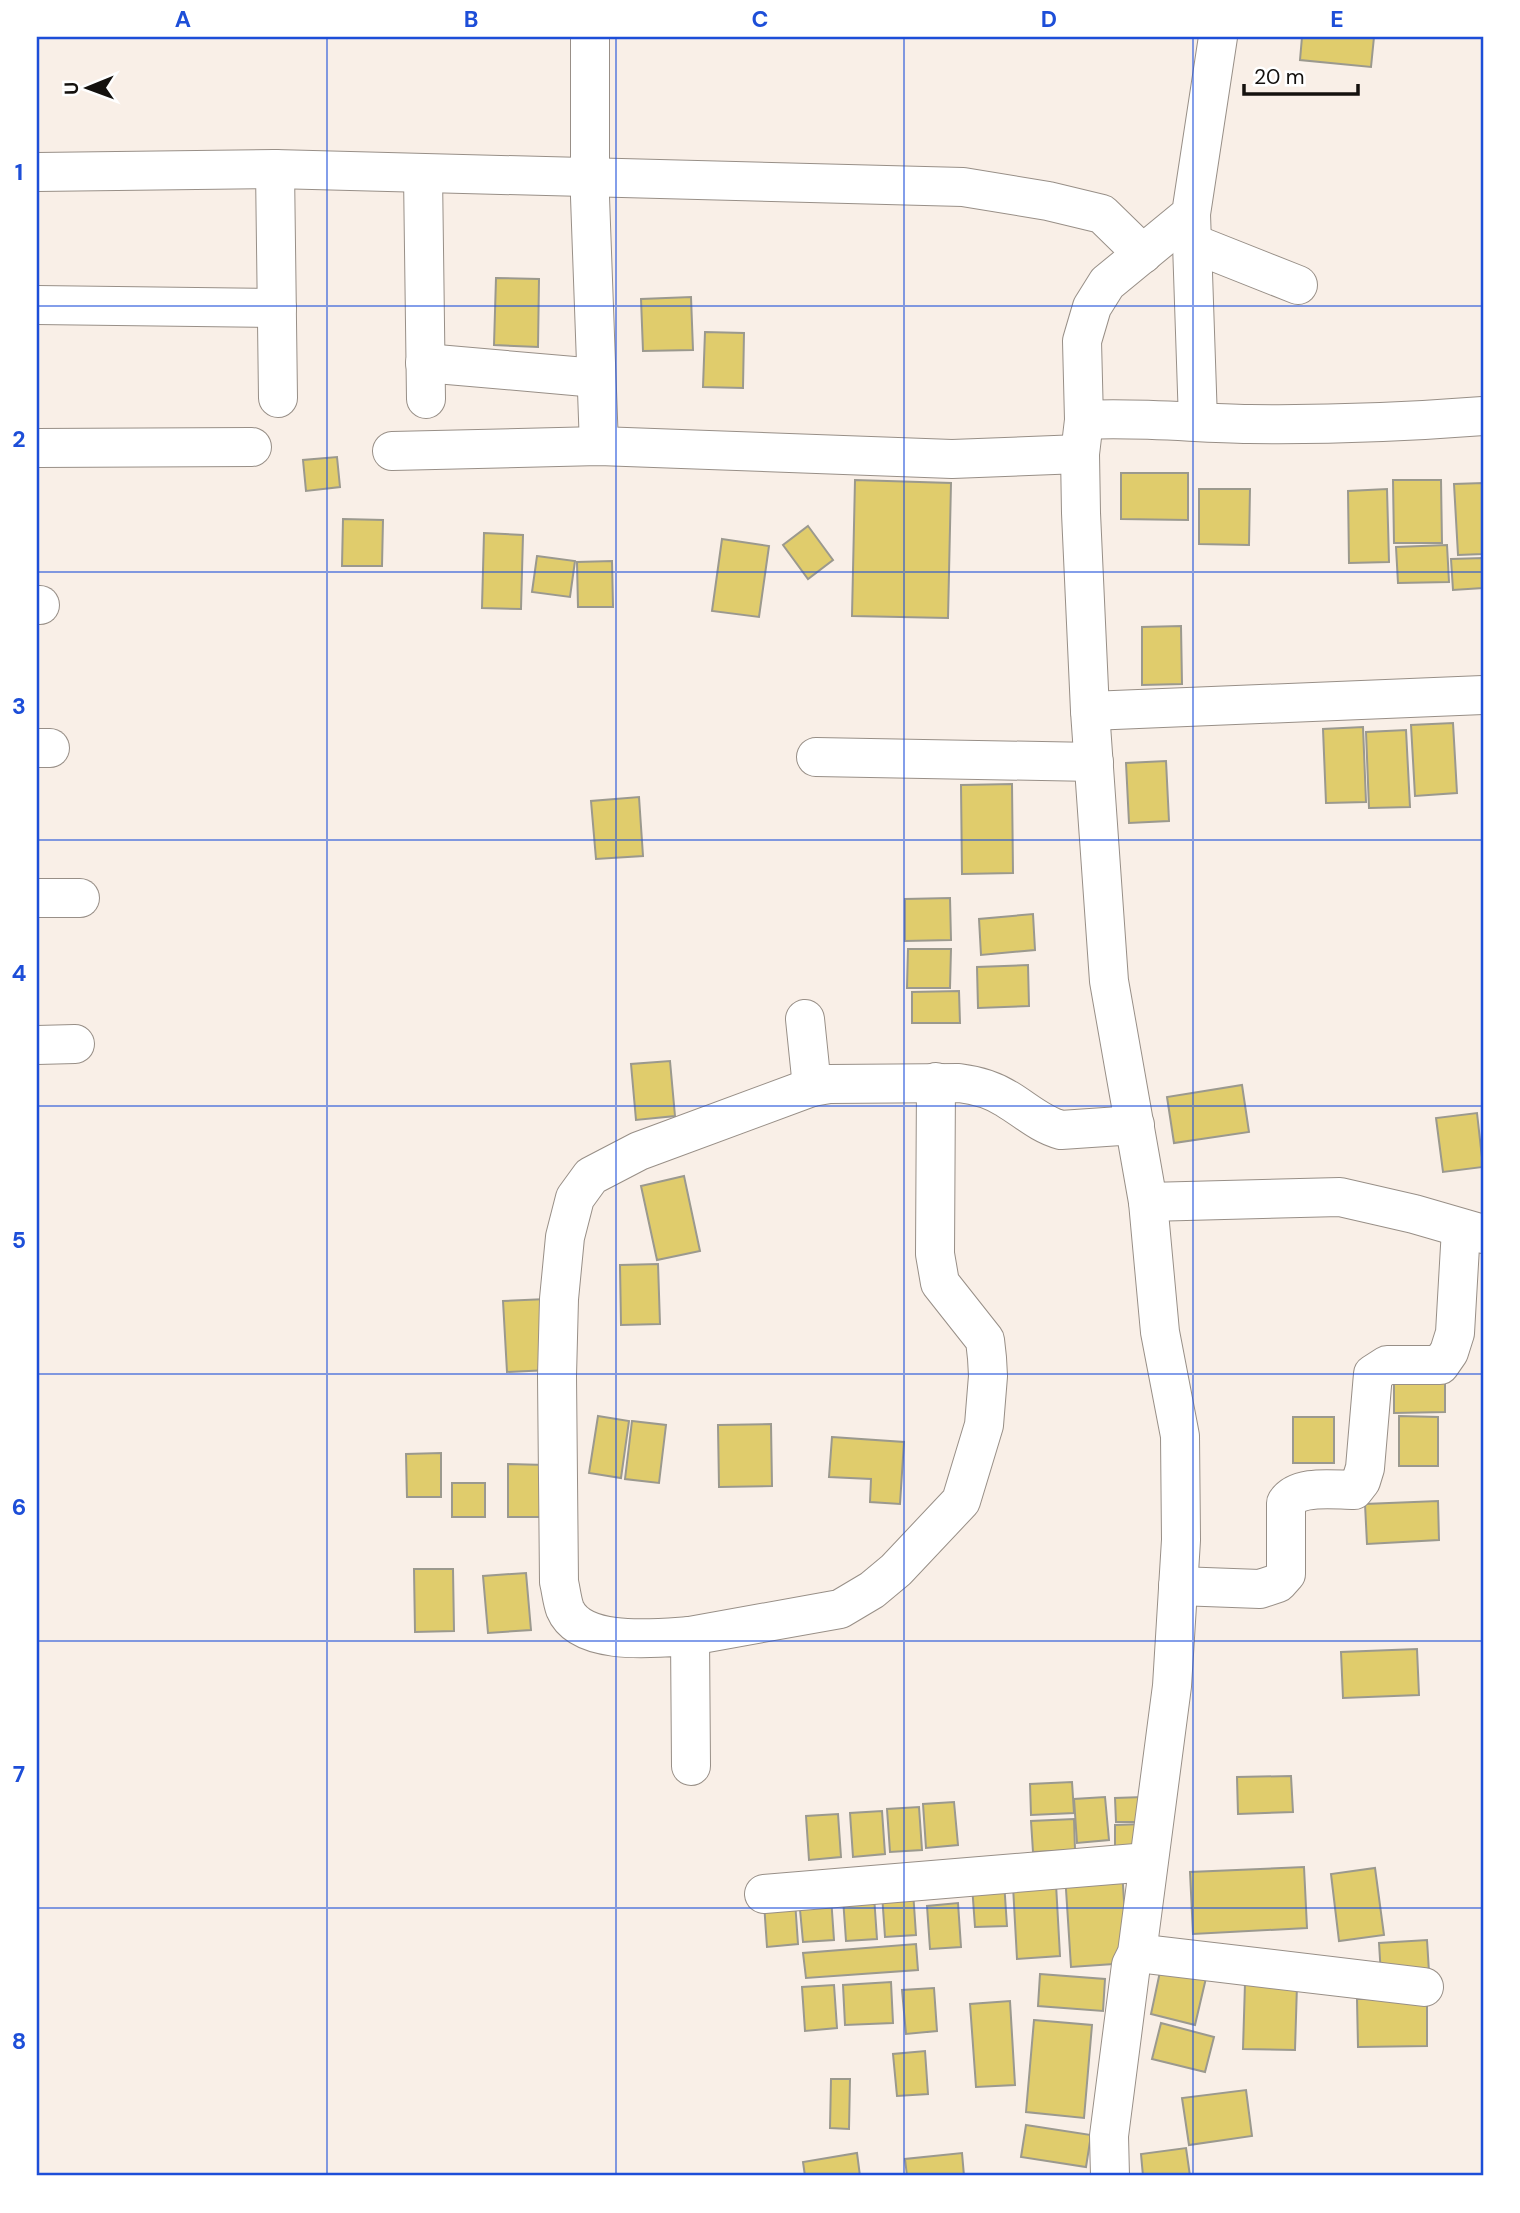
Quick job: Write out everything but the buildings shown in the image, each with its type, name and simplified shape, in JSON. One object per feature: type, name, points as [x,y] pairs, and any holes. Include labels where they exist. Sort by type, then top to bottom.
[{"type":"street","points":[[590,37],[590,176],[599,446]]},
{"type":"street","points":[[1198,422],[1192,229],[1218,37]]},
{"type":"street","points":[[37,172],[275,169],[963,187],[1048,201],[1102,214],[1143,254]]},
{"type":"street","points":[[275,169],[278,398]]},
{"type":"street","points":[[423,174],[425,381],[585,377]]},
{"type":"street","points":[[1110,2176],[1109,2136],[1131,1965],[1137,1953],[1172,1686],[1181,1540],[1180,1436],[1160,1332],[1149,1202],[1109,981],[1090,710],[1082,341],[1092,307],[1107,283],[1143,254],[1192,229]]},
{"type":"street","points":[[1192,229],[1298,285]]},
{"type":"street","points":[[37,305],[277,308]]},
{"type":"street","points":[[392,451],[599,446],[952,458],[1082,437],[1127,418],[1249,424],[1405,422],[1483,416]]},
{"type":"street","points":[[37,448],[252,447]]},
{"type":"street","points":[[1090,710],[1483,695]]},
{"type":"street","points":[[816,757],[1094,762]]},
{"type":"street","points":[[37,898],[80,898]]},
{"type":"street","points":[[805,1019],[812,1087]]},
{"type":"street","points":[[37,1045],[75,1044]]},
{"type":"street","points":[[936,1082],[935,1254],[940,1283],[985,1340],[987,1358],[984,1425],[961,1501],[896,1570],[872,1590],[840,1609],[690,1636],[634,1640],[584,1630],[565,1610],[559,1582],[557,1376],[559,1299],[565,1237],[575,1198],[591,1176],[639,1151],[812,1087],[829,1084],[936,1082],[976,1085],[1004,1096],[1052,1128],[1061,1130],[1135,1125]]},
{"type":"street","points":[[1149,1202],[1340,1198],[1414,1214],[1472,1231],[1455,1333],[1449,1352],[1440,1365],[1387,1365],[1373,1374],[1365,1468],[1361,1481],[1354,1490],[1305,1491],[1290,1496],[1286,1503],[1286,1574],[1278,1583],[1260,1589],[1178,1586]]},
{"type":"street","points":[[690,1636],[691,1766]]},
{"type":"street","points":[[764,1894],[1148,1862]]},
{"type":"street","points":[[1137,1953],[1424,1987]]}]
